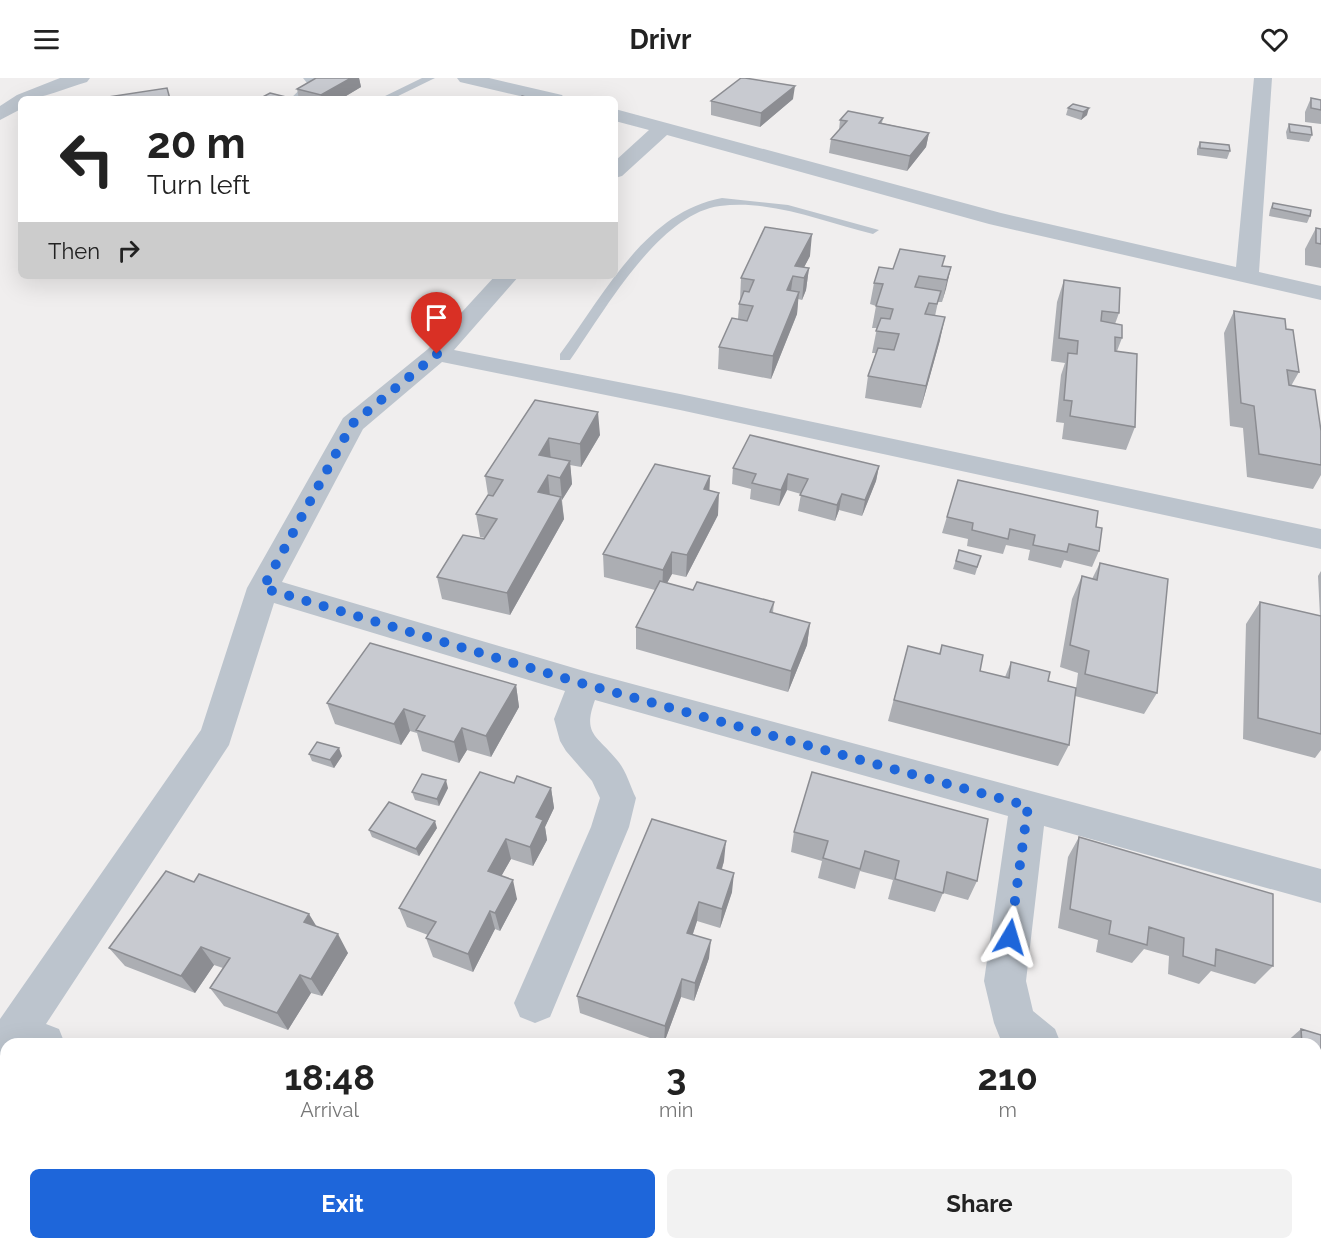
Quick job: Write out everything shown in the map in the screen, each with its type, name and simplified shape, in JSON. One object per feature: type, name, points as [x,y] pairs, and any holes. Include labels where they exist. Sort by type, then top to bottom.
[{"type":"street","points":[[31,96],[54,85],[81,78]]},
{"type":"street","points":[[466,78],[543,96]]},
{"type":"street","points":[[1247,276],[1263,78]]},
{"type":"street","points":[[0,114],[18,103]]},
{"type":"street","points":[[618,116],[998,219],[1321,292]]},
{"type":"street","points":[[618,169],[663,128]]},
{"type":"street","points":[[19,1038],[217,735],[263,588],[352,424],[437,354],[505,279]]},
{"type":"street","points":[[437,354],[680,402],[1321,538]]},
{"type":"street","points":[[263,588],[584,684],[1321,886]]},
{"type":"street","points":[[535,1003],[610,827],[618,798],[606,772],[578,741],[570,719],[584,684]]},
{"type":"street","points":[[1028,806],[1005,981],[1015,1023],[1033,1038]]},
{"type":"lane","points":[[298,96],[313,83],[308,78]]},
{"type":"lane","points":[[391,96],[430,78]]},
{"type":"lane","points":[[565,357],[659,232],[690,211],[707,204],[754,203],[873,230]]},
{"type":"lane","points":[[618,262],[632,265]]},
{"type":"building","points":[[316,78],[351,78],[321,95],[297,89]]},
{"type":"building","points":[[741,78],[795,86],[761,113],[711,101]]},
{"type":"building","points":[[167,88],[169,96],[115,96]]},
{"type":"building","points":[[270,93],[282,96],[264,96]]},
{"type":"building","points":[[1311,98],[1321,100],[1321,110],[1311,108]]},
{"type":"building","points":[[1073,104],[1089,108],[1083,112],[1068,108]]},
{"type":"building","points":[[848,111],[883,118],[879,123],[929,133],[910,156],[831,139],[847,121],[840,120]]},
{"type":"building","points":[[1289,124],[1311,127],[1312,135],[1290,132]]},
{"type":"building","points":[[1200,142],[1229,145],[1230,151],[1200,148]]},
{"type":"building","points":[[1273,203],[1311,210],[1310,216],[1272,208]]},
{"type":"building","points":[[765,227],[812,234],[795,266],[809,268],[804,278],[793,276],[787,290],[799,292],[773,356],[719,347],[732,318],[747,321],[753,306],[739,304],[744,291],[749,292],[754,280],[741,278]]},
{"type":"building","points":[[1316,228],[1321,229],[1321,244],[1316,243]]},
{"type":"building","points":[[900,249],[945,256],[942,266],[951,267],[947,280],[919,276],[915,287],[941,291],[937,304],[929,303],[925,314],[945,317],[926,386],[868,376],[878,348],[894,350],[899,334],[876,331],[881,318],[890,319],[893,309],[876,306],[883,284],[874,283],[879,267],[893,269]]},
{"type":"building","points":[[1064,280],[1120,288],[1119,313],[1102,311],[1101,321],[1122,325],[1122,338],[1115,337],[1115,351],[1137,354],[1135,427],[1070,416],[1072,401],[1064,400],[1068,353],[1077,354],[1078,341],[1059,338]]},
{"type":"building","points":[[1234,311],[1285,319],[1286,329],[1293,330],[1299,372],[1287,370],[1289,385],[1315,390],[1321,431],[1321,465],[1259,454],[1254,406],[1241,403]]},
{"type":"building","points":[[535,400],[598,412],[580,444],[549,438],[539,455],[570,461],[560,478],[548,475],[538,492],[561,497],[507,593],[437,577],[463,535],[484,539],[497,519],[476,514],[488,495],[493,496],[503,480],[485,476]]},
{"type":"building","points":[[750,435],[879,466],[865,500],[842,494],[837,505],[800,495],[808,479],[788,474],[781,490],[752,483],[756,474],[733,468]]},
{"type":"building","points":[[655,464],[710,476],[704,489],[719,493],[687,555],[672,552],[663,570],[603,554]]},
{"type":"building","points":[[958,480],[1098,511],[1096,527],[1102,528],[1099,551],[1069,544],[1067,552],[1033,545],[1035,535],[1010,529],[1008,539],[972,530],[973,523],[947,517]]},
{"type":"building","points":[[959,550],[981,556],[977,567],[956,561]]},
{"type":"building","points":[[1100,563],[1168,579],[1157,693],[1085,674],[1089,651],[1070,645],[1082,576],[1097,580]]},
{"type":"building","points":[[660,581],[693,590],[697,582],[774,602],[770,612],[810,623],[791,671],[636,627]]},
{"type":"building","points":[[1260,602],[1321,616],[1321,734],[1258,718]]},
{"type":"building","points":[[370,643],[516,685],[486,736],[462,728],[454,742],[416,730],[425,716],[404,709],[394,724],[327,703]]},
{"type":"building","points":[[942,645],[983,655],[980,671],[1009,678],[1011,662],[1050,672],[1048,681],[1076,688],[1069,745],[894,700],[908,646],[940,654]]},
{"type":"building","points":[[317,742],[339,748],[330,760],[309,754]]},
{"type":"building","points":[[480,772],[514,783],[517,776],[551,788],[536,817],[543,820],[530,847],[506,839],[488,871],[513,880],[495,913],[490,911],[468,954],[426,938],[436,922],[399,908]]},
{"type":"building","points":[[812,772],[988,819],[977,881],[947,872],[943,893],[895,879],[899,861],[865,851],[860,869],[823,858],[828,841],[794,832]]},
{"type":"building","points":[[422,774],[446,780],[437,799],[412,792]]},
{"type":"building","points":[[389,802],[435,821],[416,849],[369,830]]},
{"type":"building","points":[[652,819],[726,841],[717,868],[734,873],[722,909],[699,902],[687,933],[711,940],[695,983],[682,979],[665,1026],[577,996]]},
{"type":"building","points":[[1079,837],[1273,894],[1273,966],[1216,949],[1215,966],[1183,956],[1184,938],[1149,927],[1147,945],[1109,934],[1111,921],[1070,909]]},
{"type":"building","points":[[166,871],[194,882],[199,874],[309,914],[304,922],[338,934],[311,979],[300,975],[277,1013],[210,988],[230,958],[201,947],[181,976],[109,948]]},
{"type":"building","points":[[1301,1029],[1321,1035],[1321,1038],[1302,1038]]},
{"type":"route","points":[[437,354],[352,424],[305,515],[263,588],[584,684],[1028,806],[1010,937]]}]
